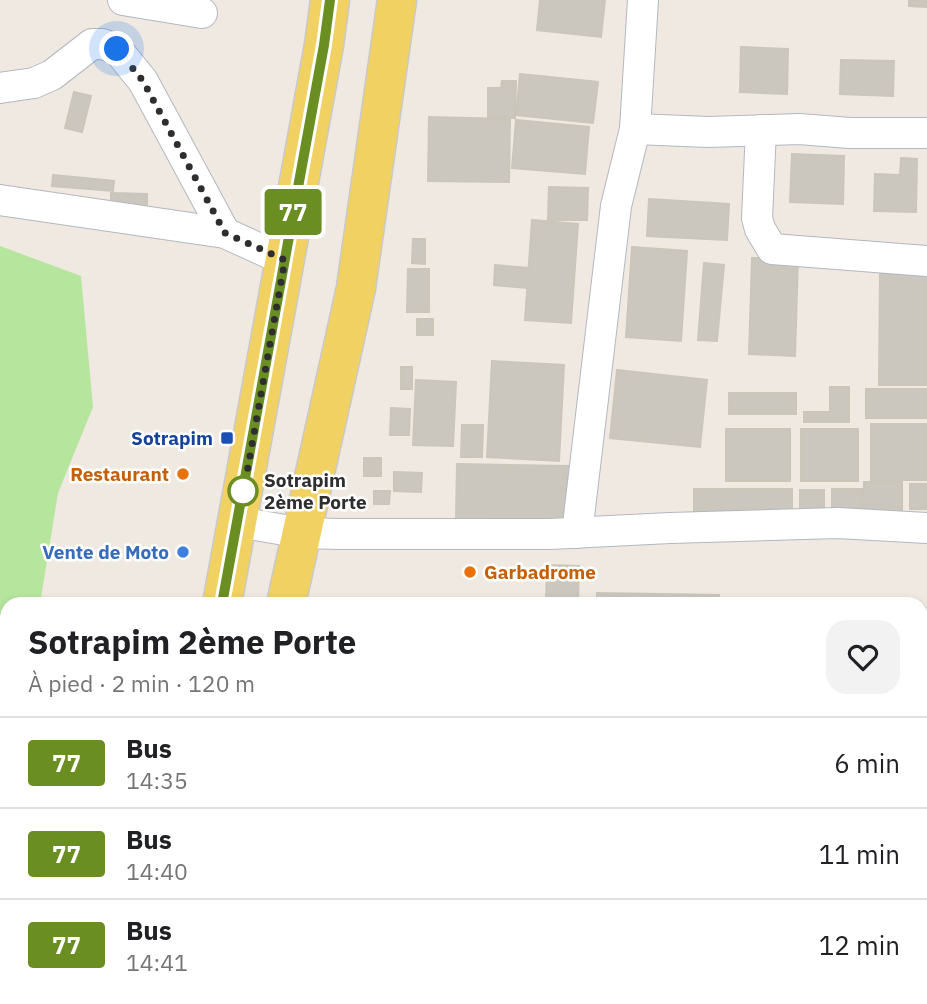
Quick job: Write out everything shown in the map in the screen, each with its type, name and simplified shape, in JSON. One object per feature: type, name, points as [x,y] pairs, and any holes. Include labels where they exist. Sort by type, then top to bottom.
[{"type":"main road","points":[[223,597],[330,0]]},
{"type":"main road","points":[[288,597],[356,288],[397,0]]},
{"type":"street","points":[[123,0],[202,13]]},
{"type":"street","points":[[578,533],[616,206],[635,129],[643,0]]},
{"type":"street","points":[[0,88],[34,83],[52,75],[92,44],[117,49],[143,81],[225,233]]},
{"type":"street","points":[[635,129],[708,132],[799,129],[850,133],[927,133]]},
{"type":"street","points":[[761,130],[757,218],[772,249],[927,261]]},
{"type":"street","points":[[0,200],[225,233],[285,260]]},
{"type":"street","points":[[238,522],[302,533],[578,533],[838,523],[927,528]]},
{"type":"green space","points":[[0,246],[81,276],[93,407],[58,493],[41,597],[0,597]]},
{"type":"building","points":[[540,0],[605,0],[601,37],[537,30]]},
{"type":"building","points":[[909,0],[927,0],[927,7],[909,6]]},
{"type":"building","points":[[741,47],[788,49],[787,94],[740,92]]},
{"type":"building","points":[[841,60],[894,61],[893,96],[840,94]]},
{"type":"building","points":[[520,74],[598,82],[593,123],[516,115]]},
{"type":"building","points":[[502,81],[516,81],[515,118],[488,117],[488,88],[501,88]]},
{"type":"building","points":[[74,92],[91,96],[82,132],[65,128]]},
{"type":"building","points":[[429,117],[510,119],[509,182],[428,181]]},
{"type":"building","points":[[516,120],[589,127],[585,174],[512,168]]},
{"type":"building","points":[[792,154],[844,156],[843,204],[790,202]]},
{"type":"building","points":[[901,158],[917,159],[916,212],[874,211],[875,174],[900,175]]},
{"type":"building","points":[[53,175],[114,181],[113,191],[52,186]]},
{"type":"building","points":[[549,187],[588,188],[587,220],[548,220]]},
{"type":"building","points":[[111,193],[147,194],[147,208],[111,208]]},
{"type":"building","points":[[649,199],[729,204],[727,240],[647,236]]},
{"type":"building","points":[[532,220],[578,224],[571,323],[525,320]]},
{"type":"building","points":[[413,239],[425,239],[425,264],[412,263]]},
{"type":"building","points":[[632,247],[687,251],[681,341],[626,337]]},
{"type":"building","points":[[752,258],[798,259],[795,356],[749,354]]},
{"type":"building","points":[[704,263],[724,265],[717,341],[698,340]]},
{"type":"building","points":[[495,265],[529,268],[527,288],[494,285]]},
{"type":"building","points":[[408,269],[429,269],[429,312],[407,312]]},
{"type":"building","points":[[880,273],[927,273],[927,385],[879,385]]},
{"type":"building","points":[[417,319],[433,319],[433,335],[417,335]]},
{"type":"building","points":[[492,361],[564,365],[559,461],[487,457]]},
{"type":"building","points":[[401,367],[412,367],[412,389],[401,389]]},
{"type":"building","points":[[617,370],[707,380],[700,447],[610,438]]},
{"type":"building","points":[[416,380],[456,382],[453,446],[413,445]]},
{"type":"building","points":[[830,387],[849,387],[849,422],[804,422],[804,412],[830,412]]},
{"type":"building","points":[[866,389],[927,389],[927,418],[866,418]]},
{"type":"building","points":[[729,393],[796,393],[796,414],[729,414]]},
{"type":"building","points":[[391,408],[410,409],[409,435],[390,435]]},
{"type":"building","points":[[871,424],[927,424],[927,480],[871,480]]},
{"type":"building","points":[[462,425],[483,425],[482,457],[461,457]]},
{"type":"building","points":[[726,429],[790,429],[790,481],[726,481]]},
{"type":"building","points":[[801,429],[858,429],[858,481],[801,481]]},
{"type":"building","points":[[364,458],[381,458],[381,476],[364,476]]},
{"type":"building","points":[[457,464],[570,466],[569,520],[456,518]]},
{"type":"building","points":[[394,472],[422,473],[421,492],[394,491]]},
{"type":"building","points":[[864,482],[902,482],[902,512],[864,512]]},
{"type":"building","points":[[910,484],[927,484],[927,509],[910,509]]},
{"type":"building","points":[[694,489],[792,489],[792,514],[694,514]]},
{"type":"building","points":[[832,489],[862,489],[862,512],[832,512]]},
{"type":"building","points":[[800,490],[824,490],[824,511],[800,511]]},
{"type":"building","points":[[374,491],[390,491],[389,504],[374,504]]},
{"type":"building","points":[[547,565],[579,566],[578,597],[546,597]]},
{"type":"building","points":[[597,593],[719,595],[719,597],[597,597]]},
{"type":"bus line","name":"77","points":[[223,597],[330,0]]},
{"type":"place","name":"Sotrapim","points":[[227,438]]},
{"type":"place","name":"Restaurant","points":[[183,474]]},
{"type":"place","name":"Sotrapim 2ème Porte","points":[[243,491]]},
{"type":"place","name":"Vente de Moto","points":[[183,552]]},
{"type":"place","name":"Garbadrome","points":[[470,572]]},
{"type":"route","points":[[117,49],[143,81],[225,233],[285,260],[243,495],[243,491]]}]
